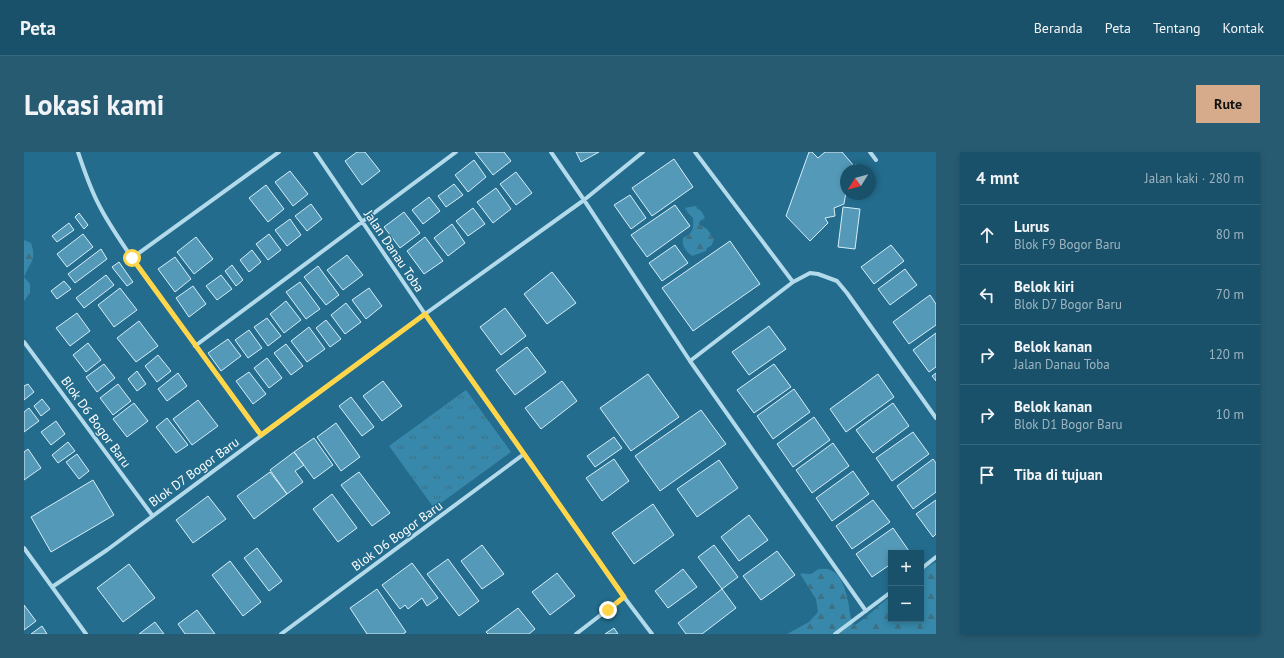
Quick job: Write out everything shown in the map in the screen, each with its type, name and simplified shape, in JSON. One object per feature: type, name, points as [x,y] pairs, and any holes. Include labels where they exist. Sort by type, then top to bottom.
[{"type":"street","points":[[78,152],[87,180],[112,228],[195,346],[261,435]]},
{"type":"street","points":[[132,258],[278,152]]},
{"type":"street","name":"Jalan Danau Toba","points":[[315,152],[425,314],[624,597],[652,634]]},
{"type":"street","points":[[195,346],[456,152]]},
{"type":"street","points":[[551,152],[690,362],[866,611]]},
{"type":"street","name":"Blok D7 Bogor Baru","points":[[52,587],[107,550],[152,515],[425,314],[584,200],[643,152]]},
{"type":"street","points":[[695,152],[793,282]]},
{"type":"street","points":[[870,152],[876,160]]},
{"type":"street","points":[[690,362],[793,282],[810,273],[818,274],[837,281],[847,293],[936,418]]},
{"type":"street","name":"Blok D6 Bogor Baru","points":[[24,342],[152,515]]},
{"type":"street","name":"Blok D6 Bogor Baru","points":[[281,634],[524,454]]},
{"type":"street","points":[[24,548],[86,634]]},
{"type":"street","points":[[924,566],[936,557]]},
{"type":"street","points":[[835,634],[888,594]]},
{"type":"street","points":[[576,634],[624,597]]},
{"type":"green space","points":[[695,206],[702,212],[705,218],[700,221],[699,224],[707,229],[714,239],[712,245],[707,248],[706,251],[692,256],[684,248],[683,238],[691,232],[693,225],[693,218],[685,208]]},
{"type":"green space","points":[[24,240],[31,243],[33,257],[24,277]]},
{"type":"green space","points":[[24,277],[30,284],[30,294],[24,301]]},
{"type":"green space","points":[[466,390],[511,452],[434,508],[389,446]]},
{"type":"green space","points":[[936,562],[936,634],[787,634],[809,622],[818,612],[816,599],[800,574],[811,574],[819,569],[827,569],[836,574],[843,584],[849,604],[850,616],[854,625],[888,598],[888,622],[924,622],[924,569]]},
{"type":"building","points":[[357,152],[365,152],[380,171],[362,185],[345,161]]},
{"type":"building","points":[[475,152],[504,152],[511,161],[493,175]]},
{"type":"building","points":[[576,152],[599,152],[581,162]]},
{"type":"building","points":[[809,152],[812,152],[818,158],[825,152],[842,152],[852,164],[840,164],[840,200],[845,200],[844,204],[834,208],[835,216],[825,218],[828,223],[810,241],[786,216]]},
{"type":"building","points":[[674,159],[693,187],[652,216],[632,188]]},
{"type":"building","points":[[474,160],[486,177],[468,192],[455,175]]},
{"type":"building","points":[[290,171],[308,194],[293,206],[275,182]]},
{"type":"building","points":[[516,172],[532,193],[516,205],[500,184]]},
{"type":"building","points":[[454,184],[463,195],[446,207],[438,196]]},
{"type":"building","points":[[266,185],[284,209],[268,222],[249,198]]},
{"type":"building","points":[[496,188],[511,209],[493,223],[477,202]]},
{"type":"building","points":[[630,195],[646,218],[631,229],[614,205]]},
{"type":"building","points":[[429,197],[440,211],[423,224],[412,210]]},
{"type":"building","points":[[311,204],[322,219],[307,231],[295,216]]},
{"type":"building","points":[[675,205],[690,226],[647,257],[631,235]]},
{"type":"building","points":[[843,207],[860,209],[855,249],[838,247]]},
{"type":"building","points":[[473,208],[485,224],[468,236],[456,221]]},
{"type":"building","points":[[404,212],[420,233],[400,248],[384,227]]},
{"type":"building","points":[[79,213],[88,225],[84,229],[75,217]]},
{"type":"building","points":[[290,219],[301,235],[287,246],[275,230]]},
{"type":"building","points":[[69,223],[74,230],[57,242],[52,236]]},
{"type":"building","points":[[452,224],[465,243],[448,256],[434,238]]},
{"type":"building","points":[[83,234],[93,247],[67,267],[57,254]]},
{"type":"building","points":[[269,234],[281,250],[268,260],[256,244]]},
{"type":"building","points":[[196,237],[213,259],[194,274],[177,252]]},
{"type":"building","points":[[425,237],[443,261],[424,274],[407,251]]},
{"type":"building","points":[[730,241],[760,284],[693,331],[662,288]]},
{"type":"building","points":[[675,245],[688,263],[662,281],[649,263]]},
{"type":"building","points":[[891,245],[904,261],[874,284],[861,267]]},
{"type":"building","points":[[101,249],[107,259],[75,283],[68,274]]},
{"type":"building","points":[[252,250],[261,262],[249,272],[240,260]]},
{"type":"building","points":[[347,255],[363,275],[343,290],[327,270]]},
{"type":"building","points":[[175,257],[191,279],[175,292],[158,269]]},
{"type":"building","points":[[119,262],[133,282],[127,286],[112,267]]},
{"type":"building","points":[[232,265],[243,280],[236,286],[225,271]]},
{"type":"building","points":[[318,266],[339,295],[326,305],[304,277]]},
{"type":"building","points":[[905,269],[917,285],[890,305],[878,289]]},
{"type":"building","points":[[552,272],[576,303],[547,324],[524,294]]},
{"type":"building","points":[[106,275],[114,285],[84,308],[76,298]]},
{"type":"building","points":[[221,275],[232,289],[217,300],[206,286]]},
{"type":"building","points":[[64,281],[71,289],[57,299],[51,291]]},
{"type":"building","points":[[300,282],[320,309],[306,319],[286,292]]},
{"type":"building","points":[[193,286],[206,304],[189,317],[176,298]]},
{"type":"building","points":[[120,288],[137,310],[114,327],[98,305]]},
{"type":"building","points":[[369,288],[382,306],[366,319],[352,300]]},
{"type":"building","points":[[930,295],[936,304],[936,325],[909,344],[893,322]]},
{"type":"building","points":[[286,301],[301,320],[284,333],[270,314]]},
{"type":"building","points":[[346,303],[361,322],[345,334],[331,315]]},
{"type":"building","points":[[505,308],[526,336],[501,355],[480,327]]},
{"type":"building","points":[[77,313],[90,331],[70,346],[56,328]]},
{"type":"building","points":[[267,318],[281,336],[268,346],[254,327]]},
{"type":"building","points":[[326,320],[341,339],[330,347],[316,328]]},
{"type":"building","points":[[139,321],[158,346],[136,362],[117,338]]},
{"type":"building","points":[[769,326],[786,349],[749,375],[732,352]]},
{"type":"building","points":[[309,327],[325,349],[307,362],[291,341]]},
{"type":"building","points":[[249,330],[262,348],[248,358],[235,340]]},
{"type":"building","points":[[936,333],[936,367],[929,372],[913,350]]},
{"type":"building","points":[[228,339],[241,356],[221,371],[208,353]]},
{"type":"building","points":[[88,343],[101,360],[86,372],[73,355]]},
{"type":"building","points":[[286,344],[303,366],[291,375],[274,353]]},
{"type":"building","points":[[527,347],[546,372],[515,395],[496,370]]},
{"type":"building","points":[[158,355],[171,371],[157,382],[145,366]]},
{"type":"building","points":[[267,358],[282,378],[269,388],[254,368]]},
{"type":"building","points":[[104,364],[115,378],[97,392],[86,377]]},
{"type":"building","points":[[774,364],[791,387],[754,413],[737,390]]},
{"type":"building","points":[[137,371],[146,384],[137,391],[128,379]]},
{"type":"building","points":[[249,372],[266,394],[253,404],[236,381]]},
{"type":"building","points":[[178,373],[187,386],[167,401],[158,389]]},
{"type":"building","points":[[936,373],[936,381],[932,376]]},
{"type":"building","points":[[648,374],[679,417],[631,451],[600,408]]},
{"type":"building","points":[[878,374],[894,397],[846,432],[830,409]]},
{"type":"building","points":[[383,381],[402,406],[382,421],[363,396]]},
{"type":"building","points":[[562,381],[577,401],[541,429],[525,408]]},
{"type":"building","points":[[28,384],[34,392],[24,400],[24,386]]},
{"type":"building","points":[[118,384],[131,401],[113,415],[100,398]]},
{"type":"building","points":[[794,389],[810,412],[773,439],[757,416]]},
{"type":"building","points":[[351,397],[374,427],[362,436],[339,406]]},
{"type":"building","points":[[42,399],[50,409],[41,416],[34,406]]},
{"type":"building","points":[[198,400],[218,426],[192,445],[173,419]]},
{"type":"building","points":[[134,403],[148,421],[127,437],[113,419]]},
{"type":"building","points":[[893,403],[909,426],[873,453],[856,430]]},
{"type":"building","points":[[29,408],[39,421],[24,432],[24,412]]},
{"type":"building","points":[[701,410],[726,444],[660,491],[635,456]]},
{"type":"building","points":[[814,417],[830,440],[793,467],[777,444]]},
{"type":"building","points":[[167,418],[188,445],[176,453],[156,427]]},
{"type":"building","points":[[56,421],[65,434],[51,445],[41,432]]},
{"type":"building","points":[[336,423],[360,457],[341,471],[317,437]]},
{"type":"building","points":[[913,432],[929,454],[892,481],[876,458]]},
{"type":"building","points":[[614,437],[622,448],[595,467],[587,456]]},
{"type":"building","points":[[314,438],[333,465],[314,479],[294,452]]},
{"type":"building","points":[[68,442],[75,451],[58,463],[52,455]]},
{"type":"building","points":[[833,443],[849,466],[812,493],[796,470]]},
{"type":"building","points":[[28,449],[41,468],[24,480],[24,452]]},
{"type":"building","points":[[294,452],[304,465],[295,471],[303,482],[287,494],[270,470]]},
{"type":"building","points":[[77,454],[89,471],[79,479],[66,462]]},
{"type":"building","points":[[614,459],[629,481],[602,501],[586,478]]},
{"type":"building","points":[[933,459],[936,463],[936,492],[913,509],[897,486]]},
{"type":"building","points":[[719,460],[738,488],[697,517],[677,489]]},
{"type":"building","points":[[853,471],[869,494],[832,521],[816,498]]},
{"type":"building","points":[[270,472],[287,494],[254,519],[237,496]]},
{"type":"building","points":[[359,472],[390,513],[372,526],[341,485]]},
{"type":"building","points":[[93,480],[114,515],[51,552],[31,517]]},
{"type":"building","points":[[332,494],[357,528],[338,542],[313,509]]},
{"type":"building","points":[[208,496],[226,519],[193,543],[176,520]]},
{"type":"building","points":[[873,500],[890,522],[852,549],[836,526]]},
{"type":"building","points":[[936,500],[936,534],[933,537],[916,514]]},
{"type":"building","points":[[653,504],[674,535],[634,564],[612,533]]},
{"type":"building","points":[[749,515],[768,540],[739,561],[721,537]]},
{"type":"building","points":[[893,528],[908,550],[888,550],[888,566],[872,577],[856,554]]},
{"type":"building","points":[[482,545],[504,574],[482,589],[461,561]]},
{"type":"building","points":[[714,545],[738,577],[722,589],[698,557]]},
{"type":"building","points":[[257,548],[282,581],[269,591],[244,558]]},
{"type":"building","points":[[777,551],[795,575],[761,600],[743,576]]},
{"type":"building","points":[[448,559],[479,601],[459,616],[427,574]]},
{"type":"building","points":[[230,561],[261,602],[243,616],[212,575]]},
{"type":"building","points":[[412,563],[438,598],[427,606],[422,598],[408,609],[405,605],[400,609],[382,585]]},
{"type":"building","points":[[129,564],[155,598],[123,622],[97,588]]},
{"type":"building","points":[[683,569],[697,587],[668,608],[655,591]]},
{"type":"building","points":[[557,573],[575,596],[550,615],[532,592]]},
{"type":"building","points":[[377,589],[406,632],[403,634],[367,634],[350,608]]},
{"type":"building","points":[[722,589],[736,608],[702,634],[686,634],[678,623]]},
{"type":"building","points":[[24,605],[36,621],[24,630]]},
{"type":"building","points":[[518,608],[535,629],[529,634],[488,634],[486,632]]},
{"type":"building","points":[[197,610],[215,634],[185,634],[178,624]]},
{"type":"building","points":[[155,622],[164,634],[139,634]]},
{"type":"building","points":[[42,626],[47,634],[31,634]]},
{"type":"building","points":[[614,628],[618,634],[605,634]]},
{"type":"route","points":[[132,258],[261,435],[425,314],[624,597],[608,610]]}]
